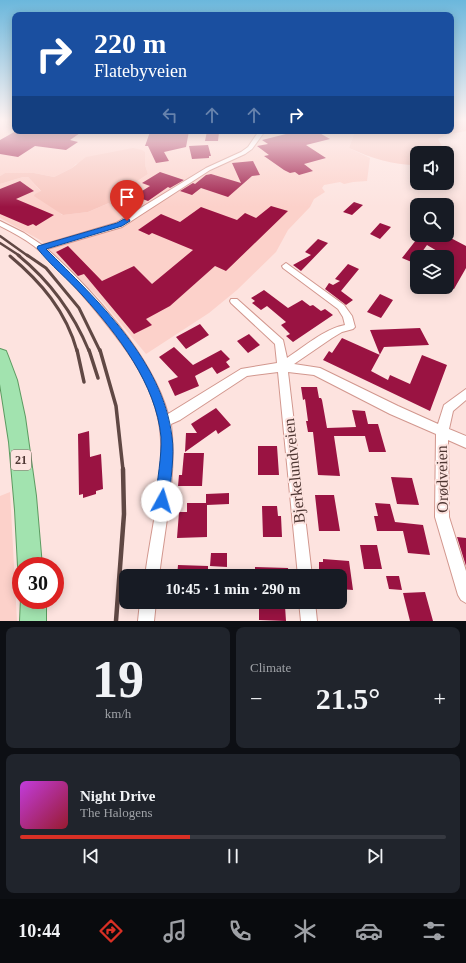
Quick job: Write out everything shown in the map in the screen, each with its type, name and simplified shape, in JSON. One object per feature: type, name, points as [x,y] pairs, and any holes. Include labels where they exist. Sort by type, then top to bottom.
[{"type":"main road","name":"21","points":[[0,356],[8,380],[17,427],[24,486],[29,557]]},
{"type":"main road","points":[[33,609],[33,621]]},
{"type":"street","points":[[40,248],[119,225],[208,169],[249,149]]},
{"type":"street","points":[[0,223],[40,248],[86,294],[136,356],[153,389],[164,421],[167,439],[166,464],[153,569]]},
{"type":"street","points":[[282,367],[329,335],[340,329],[350,327],[347,316],[341,307],[286,266]]},
{"type":"street","name":"Bjerkelundveien","points":[[234,301],[280,343],[304,569]]},
{"type":"street","points":[[164,421],[176,416],[245,372],[282,367],[316,372],[466,442]]},
{"type":"street","name":"Orødveien","points":[[466,394],[448,408],[442,432],[442,517],[466,595]]},
{"type":"street","points":[[146,621],[147,609]]},
{"type":"street","points":[[308,609],[309,621]]},
{"type":"shaded area","points":[[0,149],[351,149],[370,158],[367,181],[344,184],[340,182],[324,185],[322,188],[325,192],[314,199],[310,207],[288,230],[276,252],[237,290],[209,313],[146,354],[101,300],[40,240],[0,218],[0,184],[23,177],[28,177],[62,215],[88,212],[109,203],[126,194],[136,182],[148,174],[145,165],[145,152],[76,164],[72,168],[54,177],[34,173],[5,173],[0,176]]},
{"type":"shaded area","points":[[128,149],[142,150],[145,152],[145,165],[148,174],[136,182],[115,208],[109,203],[88,212],[63,215],[34,196],[41,191],[28,177],[23,177],[0,184],[0,176],[5,173],[34,173],[54,177],[72,168],[86,157]]},
{"type":"shaded area","points":[[351,149],[410,149],[410,165],[382,160]]},
{"type":"shaded area","points":[[10,492],[14,557],[12,557],[12,609],[16,609],[17,621],[0,621],[0,496]]},
{"type":"building","points":[[0,149],[30,149],[18,157],[0,154]]},
{"type":"building","points":[[149,149],[177,149],[164,152],[169,161],[156,163]]},
{"type":"building","points":[[190,149],[209,149],[211,156],[209,156],[209,158],[192,159]]},
{"type":"building","points":[[261,149],[312,149],[326,158],[304,164],[313,171],[299,175],[295,172],[290,173],[284,170],[264,156],[269,155]]},
{"type":"building","points":[[253,161],[260,175],[252,176],[228,197],[201,188],[192,195],[180,191],[193,183],[195,184],[206,175],[211,174],[241,183],[232,163]]},
{"type":"building","points":[[160,172],[184,180],[170,188],[168,187],[148,201],[134,196],[150,186],[142,183]]},
{"type":"building","points":[[20,181],[34,191],[16,199],[54,215],[36,226],[33,224],[28,226],[0,214],[0,189]]},
{"type":"building","points":[[354,202],[363,205],[352,215],[343,212]]},
{"type":"building","points":[[271,206],[288,211],[226,271],[215,266],[170,306],[146,319],[152,325],[134,334],[84,274],[78,276],[56,252],[68,246],[102,281],[134,266],[152,284],[193,250],[152,233],[149,235],[138,230],[161,214],[180,222],[201,207],[237,220],[245,213],[256,218]]},
{"type":"building","points":[[380,223],[391,227],[380,239],[370,234]]},
{"type":"building","points":[[318,239],[328,243],[301,271],[293,265],[311,255],[305,252]]},
{"type":"building","points":[[454,240],[466,246],[466,268],[454,289],[454,250],[435,250],[427,245],[423,250],[410,250],[410,261],[402,258],[415,242],[454,242]]},
{"type":"building","points":[[348,264],[359,269],[341,291],[353,300],[346,305],[325,289],[329,283],[333,285],[340,281],[335,279]]},
{"type":"building","points":[[264,290],[288,308],[302,300],[321,311],[325,309],[333,315],[293,342],[286,336],[290,334],[281,325],[286,322],[267,306],[261,310],[252,303],[255,301],[251,298]]},
{"type":"building","points":[[380,294],[393,300],[381,318],[367,312]]},
{"type":"building","points":[[200,324],[209,335],[186,349],[176,337]]},
{"type":"building","points":[[420,328],[429,345],[384,347],[380,355],[370,330]]},
{"type":"building","points":[[249,334],[260,345],[248,353],[237,341]]},
{"type":"building","points":[[342,338],[380,355],[371,371],[388,380],[390,375],[410,384],[422,355],[447,365],[430,411],[323,360],[329,351],[332,353]]},
{"type":"building","points":[[174,347],[193,365],[221,350],[230,359],[226,362],[230,367],[217,374],[212,367],[195,376],[199,386],[175,396],[168,381],[178,377],[159,357]]},
{"type":"building","points":[[301,387],[317,387],[319,398],[322,400],[327,428],[356,427],[352,410],[365,411],[368,424],[378,424],[386,452],[369,452],[365,436],[334,436],[340,476],[318,475],[313,432],[308,432],[305,399],[303,400]]},
{"type":"building","points":[[216,408],[231,425],[218,434],[216,430],[185,452],[186,433],[197,433],[191,424]]},
{"type":"building","points":[[89,431],[90,457],[101,454],[103,489],[96,491],[96,494],[83,498],[83,494],[79,495],[78,434]]},
{"type":"building","points":[[258,446],[277,446],[279,475],[258,475]]},
{"type":"building","points":[[184,453],[204,453],[202,486],[178,486],[179,475],[182,475]]},
{"type":"building","points":[[391,477],[412,478],[419,505],[397,504]]},
{"type":"building","points":[[229,493],[229,504],[207,505],[207,537],[177,538],[179,512],[187,512],[187,503],[206,503],[206,494]]},
{"type":"building","points":[[315,495],[334,495],[340,531],[319,531]]},
{"type":"building","points":[[375,503],[390,504],[395,522],[423,525],[430,555],[408,553],[403,531],[377,531],[374,516],[378,516]]},
{"type":"building","points":[[262,506],[277,506],[278,516],[281,516],[282,537],[263,537]]},
{"type":"building","points":[[457,537],[466,538],[466,566]]},
{"type":"building","points":[[360,545],[377,545],[382,569],[364,569]]},
{"type":"building","points":[[211,553],[227,553],[227,567],[210,566]]},
{"type":"building","points":[[323,559],[349,561],[353,590],[347,590],[347,569],[319,569],[319,562],[323,562]]},
{"type":"building","points":[[178,565],[208,566],[208,569],[178,569]]},
{"type":"building","points":[[255,567],[288,569],[255,569]]},
{"type":"building","points":[[386,576],[399,576],[402,590],[389,589]]},
{"type":"building","points":[[425,592],[433,621],[410,621],[403,593]]},
{"type":"building","points":[[259,609],[285,609],[286,621],[259,620]]},
{"type":"railway","points":[[0,236],[28,256]]},
{"type":"railway","points":[[0,243],[20,256]]},
{"type":"railway","points":[[18,255],[40,275],[60,298],[76,323],[89,351]]},
{"type":"railway","points":[[27,255],[46,268],[79,308],[100,351]]},
{"type":"railway","points":[[10,256],[32,276],[51,298],[66,323],[77,351]]},
{"type":"railway","points":[[77,350],[84,382]]},
{"type":"railway","points":[[89,350],[98,378]]},
{"type":"railway","points":[[100,350],[116,406],[123,470]]},
{"type":"railway","points":[[116,621],[124,514],[123,469]]},
{"type":"route","points":[[127,221],[119,225],[40,248],[86,294],[136,356],[145,372],[159,404],[167,439],[162,501]]}]
